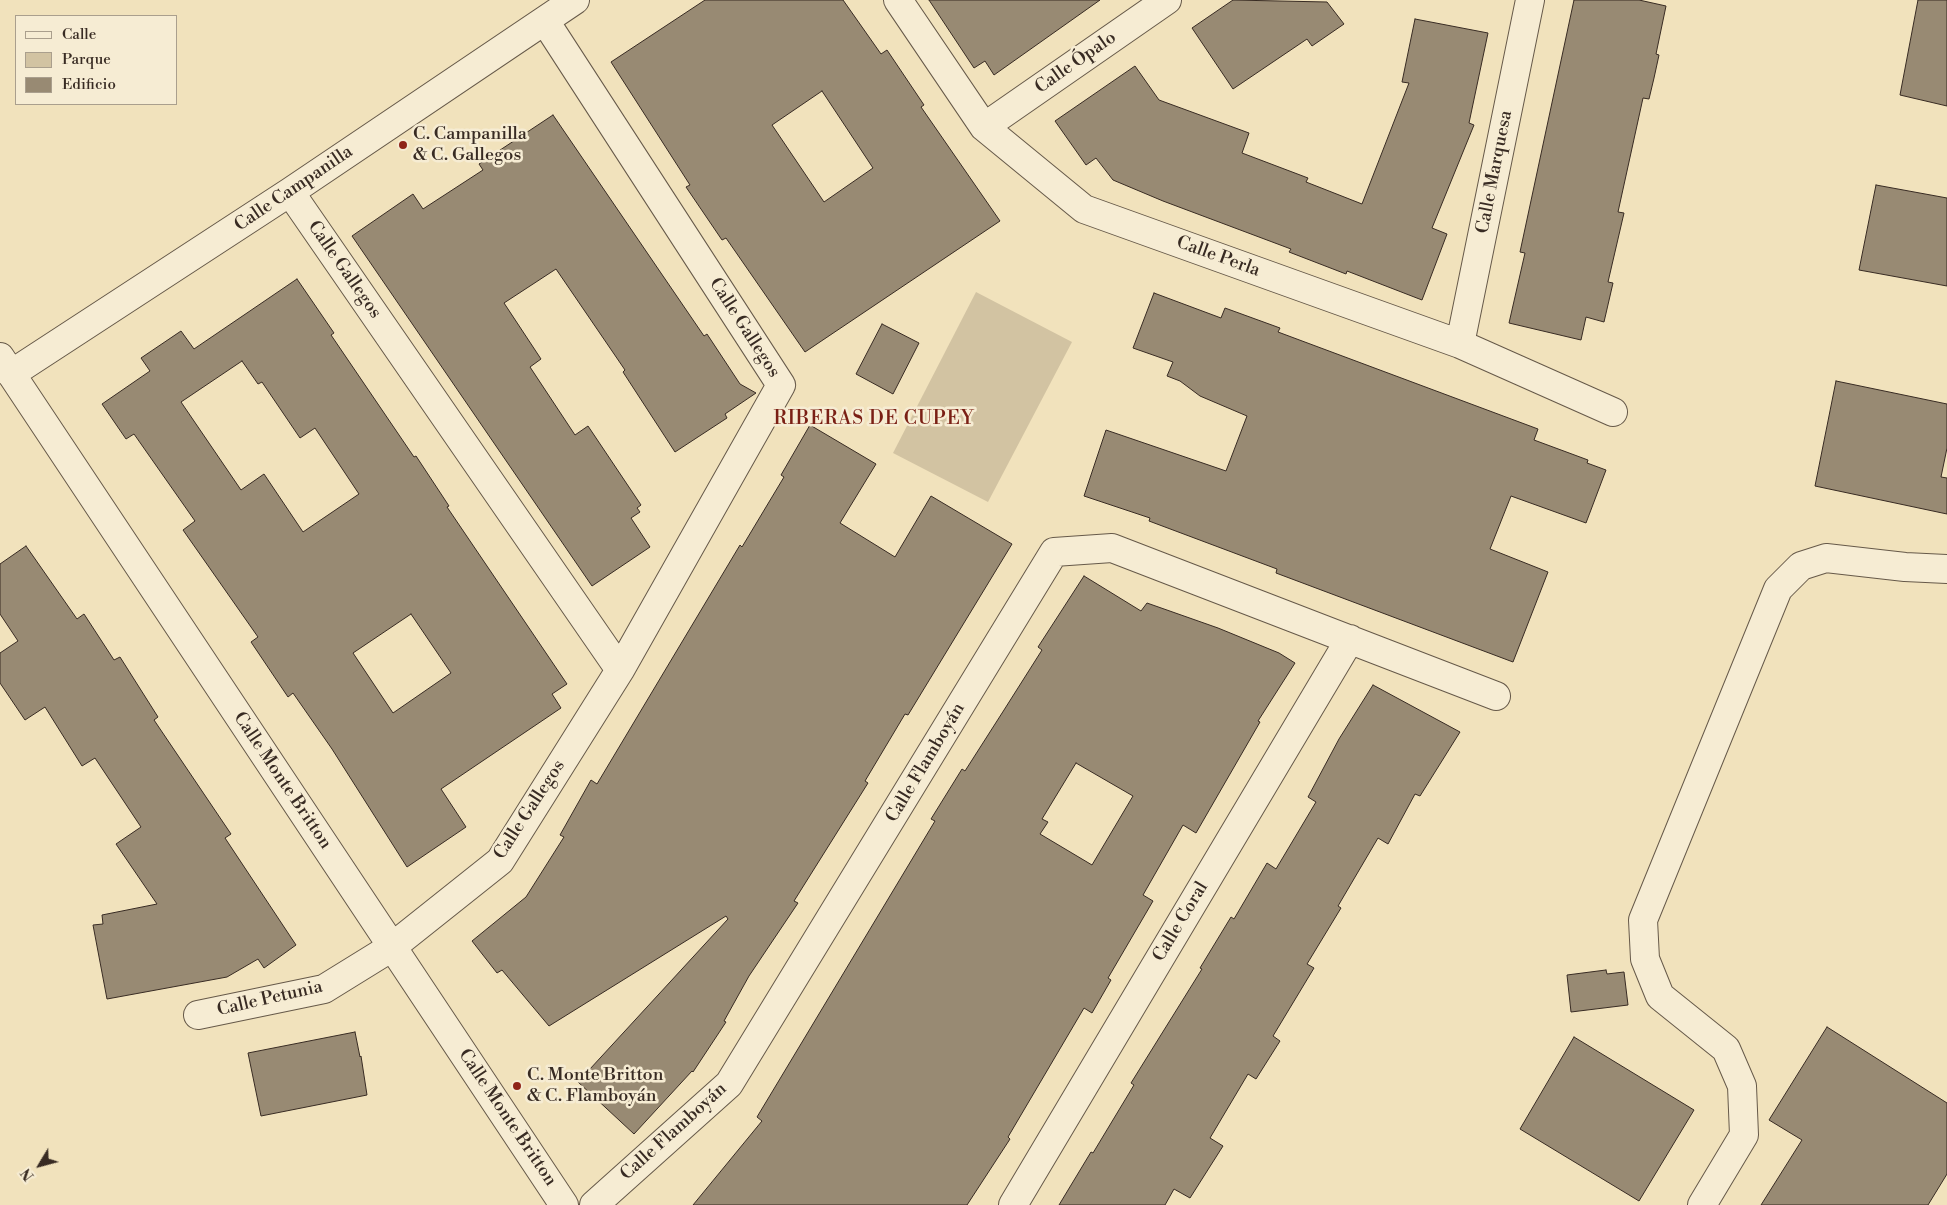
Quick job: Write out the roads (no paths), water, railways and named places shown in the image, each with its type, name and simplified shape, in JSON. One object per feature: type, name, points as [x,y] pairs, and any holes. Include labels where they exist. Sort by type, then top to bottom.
[{"type":"street","name":"Calle Campanilla","points":[[6,366],[290,192],[575,0]]},
{"type":"street","name":"Calle Perla","points":[[898,0],[984,127],[1084,209],[1460,344],[1614,412]]},
{"type":"street","name":"Calle Ópalo","points":[[984,127],[1167,0]]},
{"type":"street","name":"Calle Marquesa","points":[[1460,344],[1530,0]]},
{"type":"street","name":"Calle Gallegos","points":[[392,947],[500,861],[620,670],[781,385],[545,21]]},
{"type":"street","name":"Calle Gallegos","points":[[290,192],[620,670]]},
{"type":"street","name":"Calle Monte Britton","points":[[6,366],[564,1205]]},
{"type":"street","name":"Calle Flamboyán","points":[[594,1205],[730,1084],[1054,552],[1112,548],[1350,639]]},
{"type":"street","points":[[1702,1205],[1744,1135],[1742,1086],[1726,1049],[1660,996],[1645,959],[1643,920],[1778,589],[1801,566],[1826,558],[1905,567],[1947,569]]},
{"type":"street","points":[[1350,639],[1496,696]]},
{"type":"street","name":"Calle Coral","points":[[1012,1205],[1350,639]]},
{"type":"street","name":"Calle Petunia","points":[[198,1015],[324,989],[392,947]]},
{"type":"place","name":"C. Campanilla & C. Gallegos","points":[[403,145]]},
{"type":"place","name":"C. Monte Britton & C. Flamboyán","points":[[517,1086]]},
{"type":"district","name":"RIBERAS DE CUPEY","points":[[874,419]]}]
